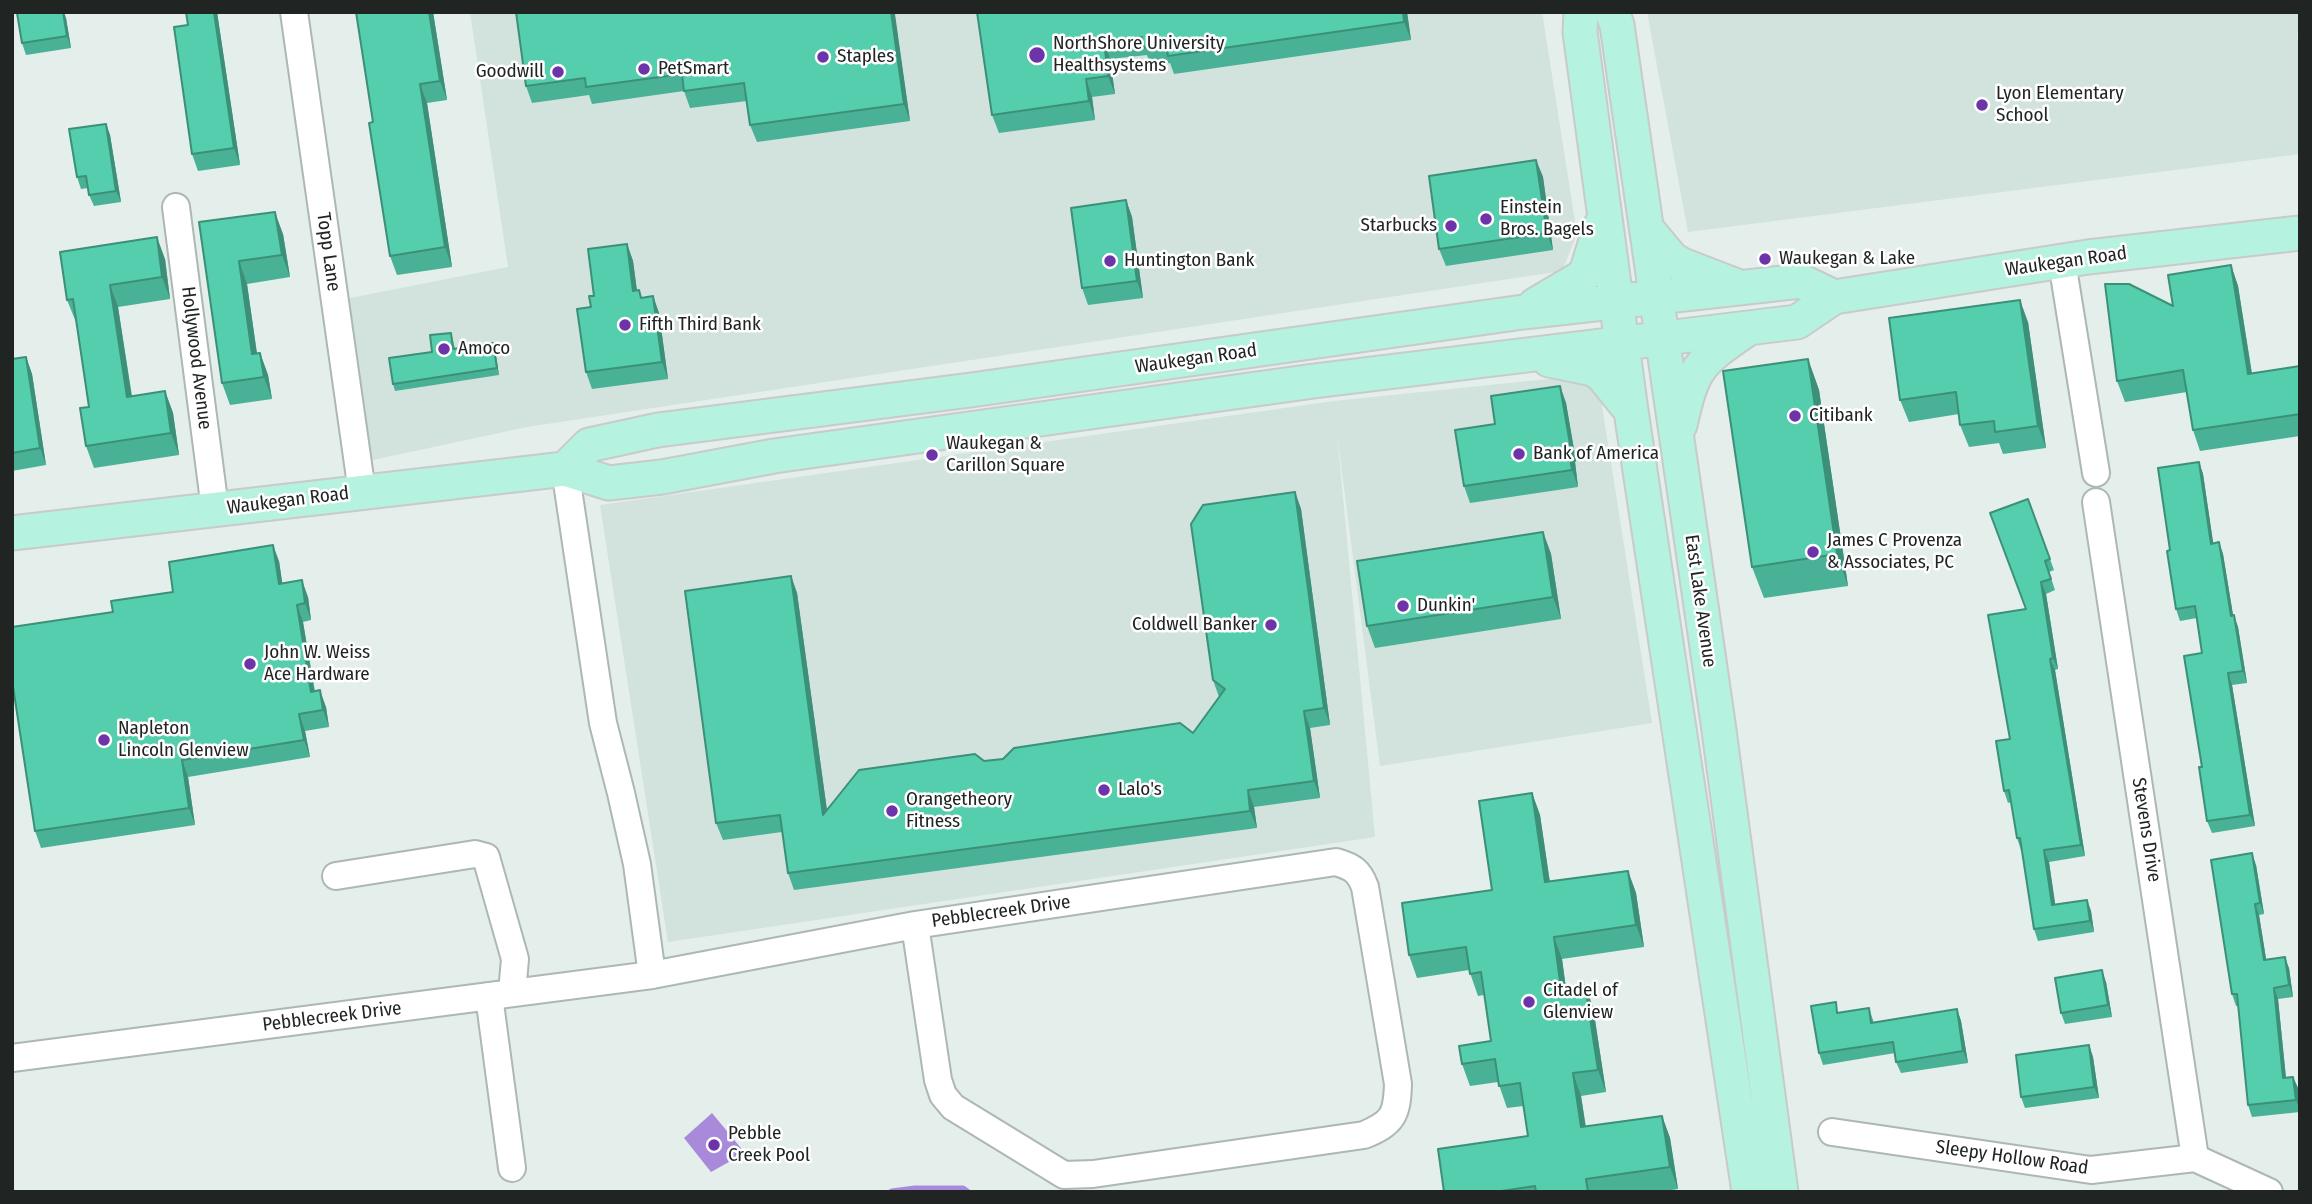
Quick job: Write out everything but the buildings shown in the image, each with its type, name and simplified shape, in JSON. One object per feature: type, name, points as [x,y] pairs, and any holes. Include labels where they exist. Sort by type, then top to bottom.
[{"type":"main road","name":"East Lake Avenue","points":[[1581,12],[1580,32],[1631,411],[1749,1192]]},
{"type":"main road","name":"East Lake Avenue","points":[[1612,12],[1617,25],[1718,723],[1781,1192]]},
{"type":"main road","points":[[1523,312],[1586,273],[1604,216]]},
{"type":"main road","points":[[1647,229],[1672,259],[1743,288]]},
{"type":"main road","name":"Waukegan Road","points":[[12,533],[565,469],[609,483],[662,477],[774,456],[1314,381],[1797,321],[1834,297],[2062,262],[2300,233]]},
{"type":"main road","name":"Waukegan Road","points":[[565,469],[589,445],[658,430],[1012,384],[1523,312],[1801,281],[1834,297]]},
{"type":"main road","points":[[1676,440],[1693,376],[1711,354],[1749,327]]},
{"type":"main road","points":[[1526,355],[1592,369],[1602,375],[1631,411]]},
{"type":"street","name":"Topp Lane","points":[[294,12],[362,492]]},
{"type":"street","name":"Hollywood Avenue","points":[[176,207],[215,509]]},
{"type":"street","points":[[2062,262],[2096,473]]},
{"type":"street","points":[[565,469],[603,723],[637,864],[652,975]]},
{"type":"street","name":"Stevens Drive","points":[[2096,502],[2195,1158]]},
{"type":"street","points":[[336,876],[475,853],[486,857],[515,959],[501,995],[512,1168]]},
{"type":"street","name":"Pebblecreek Drive","points":[[12,1058],[652,975],[915,925],[1336,862],[1350,866],[1360,873],[1365,887],[1398,1084],[1393,1116],[1385,1126],[1364,1135],[1093,1174],[1064,1175],[953,1107],[943,1095],[938,1080],[915,925]]},
{"type":"street","name":"Sleepy Hollow Road","points":[[1832,1132],[2091,1170],[2195,1158]]},
{"type":"street","points":[[2195,1158],[2269,1192]]},
{"type":"shaded area","points":[[470,12],[1542,12],[1577,234],[1562,271],[527,427],[368,461],[345,299],[508,267]]},
{"type":"shaded area","name":"Lyon Elementary School","points":[[1647,12],[2300,12],[2300,32],[2297,33],[2300,56],[2300,154],[1688,232]]},
{"type":"shaded area","points":[[1597,374],[1652,723],[1380,766],[1337,434],[1375,837],[668,942],[600,505],[1334,401]]},
{"type":"shaded area","name":"Pebble Creek Pool","points":[[712,1113],[745,1153],[711,1172],[684,1138]]},
{"type":"waterway","points":[[892,1192],[915,1189],[963,1189],[967,1192]]},
{"type":"place","name":"NorthShore University Healthsystems","points":[[1037,55]]},
{"type":"place","name":"Staples","points":[[823,57]]},
{"type":"place","name":"PetSmart","points":[[644,69]]},
{"type":"place","name":"Goodwill","points":[[558,72]]},
{"type":"place","name":"Lyon Elementary School","points":[[1982,105]]},
{"type":"place","name":"Einstein Bros. Bagels","points":[[1486,219]]},
{"type":"place","name":"Starbucks","points":[[1451,226]]},
{"type":"place","name":"Waukegan & Lake","points":[[1765,259]]},
{"type":"place","name":"Huntington Bank","points":[[1110,261]]},
{"type":"place","name":"Fifth Third Bank","points":[[625,325]]},
{"type":"place","name":"Amoco","points":[[444,349]]},
{"type":"place","name":"Citibank","points":[[1795,416]]},
{"type":"place","name":"Bank of America","points":[[1519,454]]},
{"type":"place","name":"Waukegan & Carillon Square","points":[[932,455]]},
{"type":"place","name":"James C Provenza & Associates, PC","points":[[1813,552]]},
{"type":"place","name":"Dunkin'","points":[[1403,606]]},
{"type":"place","name":"Coldwell Banker","points":[[1271,625]]},
{"type":"place","name":"John W. Weiss Ace Hardware","points":[[250,664]]},
{"type":"place","name":"Napleton Lincoln Glenview","points":[[104,740]]},
{"type":"place","name":"Lalo's","points":[[1104,790]]},
{"type":"place","name":"Orangetheory Fitness","points":[[892,811]]},
{"type":"place","name":"Citadel of Glenview","points":[[1529,1002]]},
{"type":"place","name":"Pebble Creek Pool","points":[[714,1145]]}]
